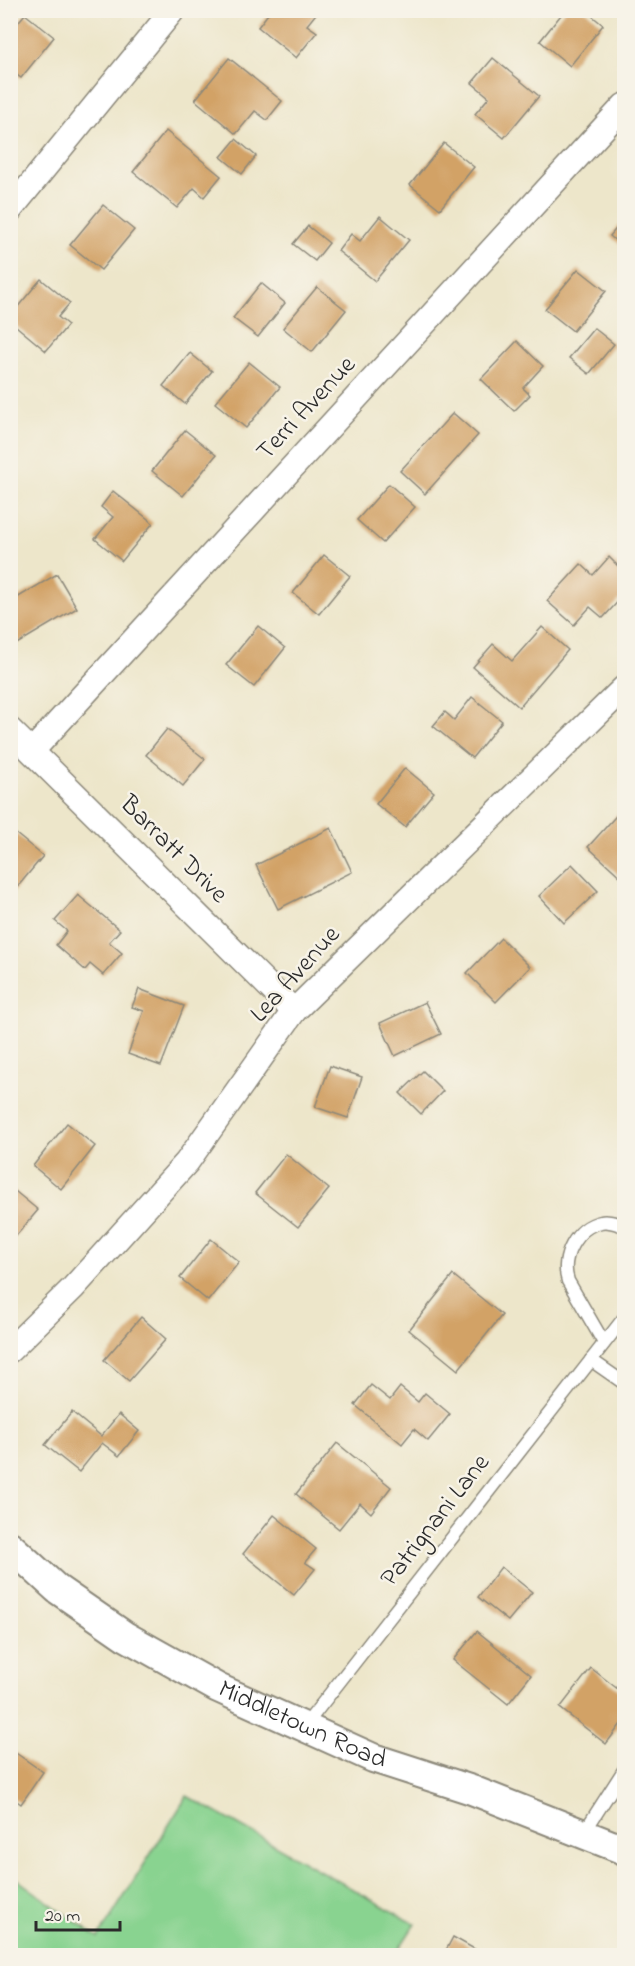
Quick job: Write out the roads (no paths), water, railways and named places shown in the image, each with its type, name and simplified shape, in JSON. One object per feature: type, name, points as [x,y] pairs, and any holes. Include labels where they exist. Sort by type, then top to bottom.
[{"type":"street","points":[[10,210],[173,10]]},
{"type":"street","name":"Terri Avenue","points":[[32,751],[624,106]]},
{"type":"street","name":"Lea Avenue","points":[[10,1350],[73,1288],[187,1162],[294,1011],[624,688]]},
{"type":"street","name":"Barratt Drive","points":[[10,730],[294,1011]]},
{"type":"street","name":"Middletown Road","points":[[10,1546],[57,1589],[124,1636],[218,1688],[373,1758],[472,1790],[624,1850]]},
{"type":"lane","points":[[604,1343],[568,1281],[565,1272],[566,1259],[569,1248],[593,1225],[602,1222],[624,1226]]},
{"type":"lane","name":"Patrignani Lane","points":[[304,1727],[624,1318]]},
{"type":"lane","points":[[591,1360],[624,1383]]},
{"type":"lane","points":[[583,1834],[624,1770]]}]
